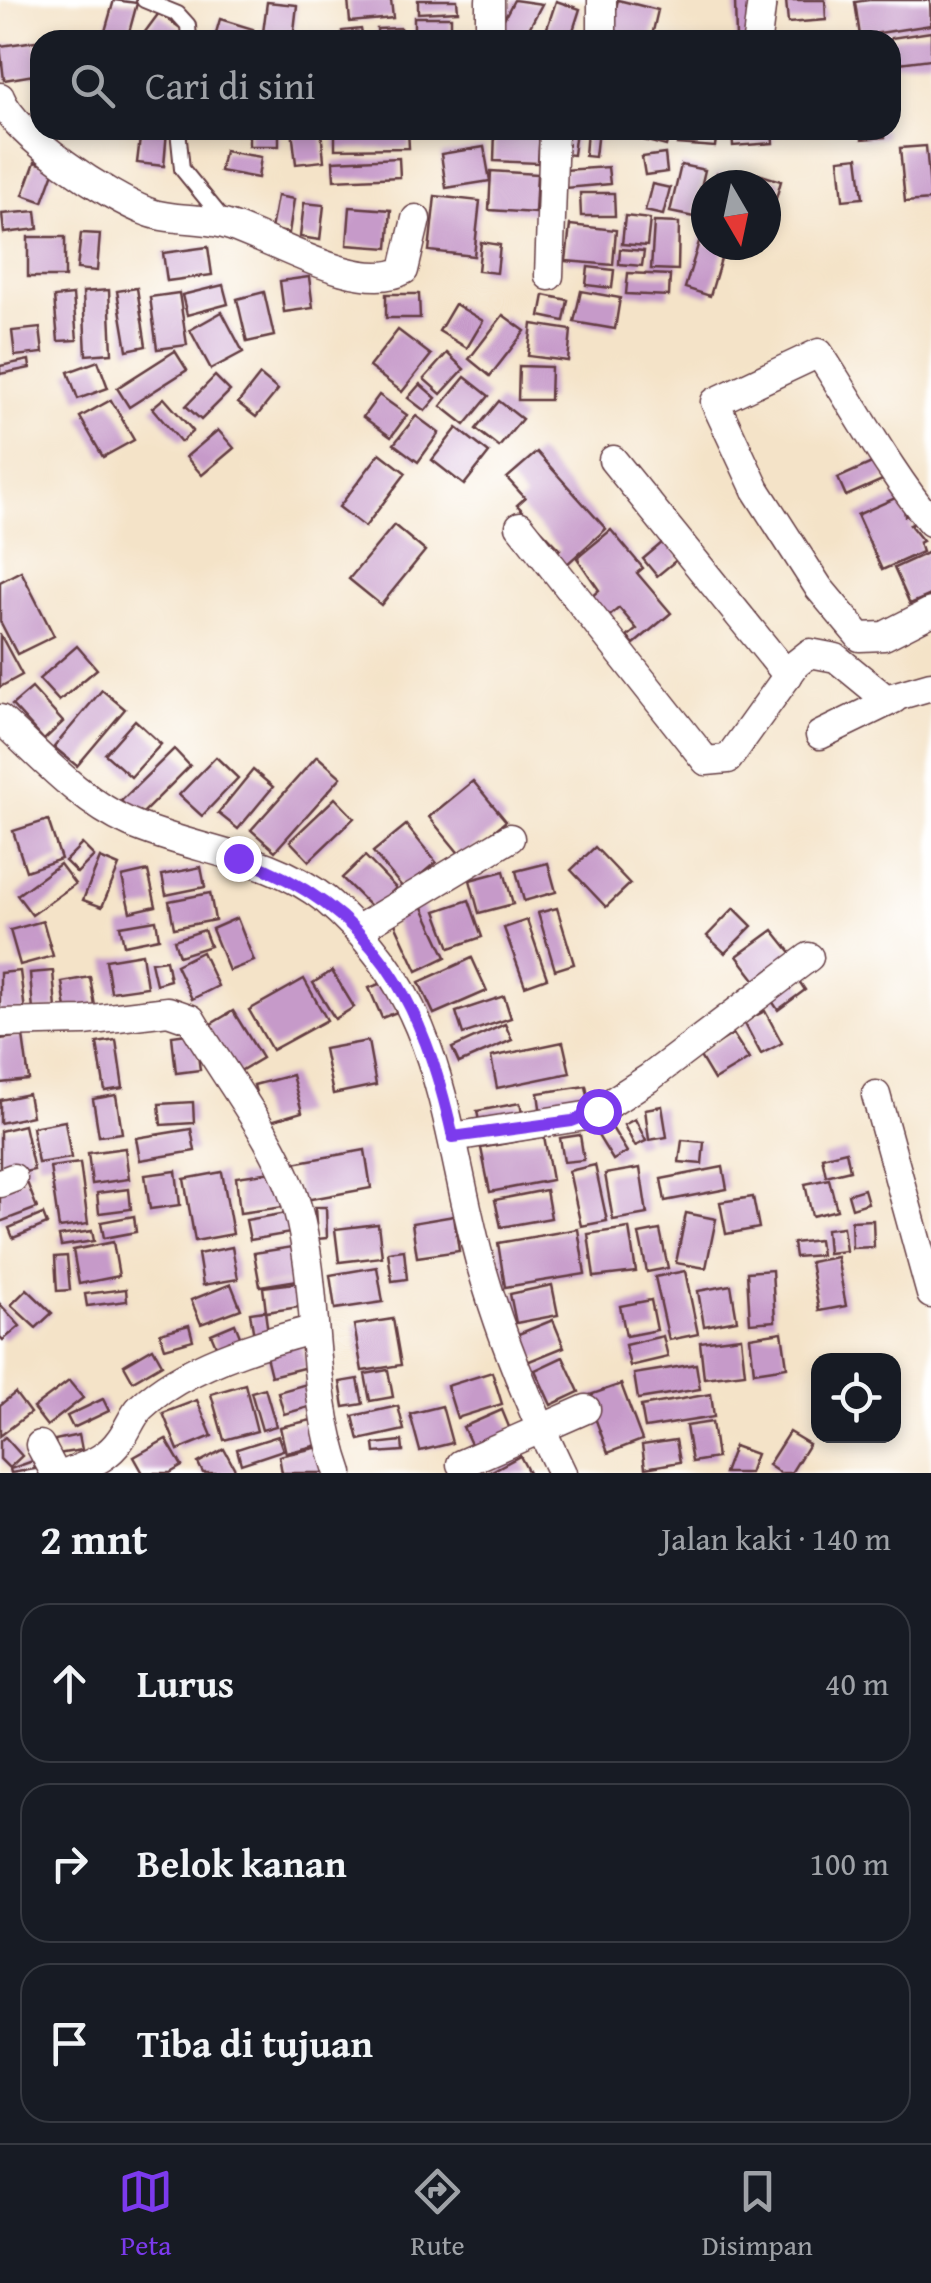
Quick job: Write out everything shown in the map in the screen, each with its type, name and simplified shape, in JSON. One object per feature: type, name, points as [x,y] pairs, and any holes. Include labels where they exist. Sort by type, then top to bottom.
[{"type":"street","points":[[490,0],[490,30]]},
{"type":"street","points":[[602,0],[602,30]]},
{"type":"street","points":[[758,30],[762,0]]},
{"type":"street","points":[[0,97],[8,126],[82,176],[148,212],[227,224],[298,256],[380,278],[404,270],[416,218]]},
{"type":"street","points":[[549,276],[554,140]]},
{"type":"street","points":[[931,522],[880,444],[852,412],[819,353],[715,402],[756,490],[819,588],[860,638],[884,636],[931,612]]},
{"type":"street","points":[[614,460],[788,676]]},
{"type":"street","points":[[520,526],[706,760],[728,759],[803,657],[819,652],[842,663],[876,696],[894,699]]},
{"type":"street","points":[[820,736],[894,699],[931,686]]},
{"type":"street","points":[[0,720],[105,811],[145,830],[284,875],[325,900],[357,930],[392,978],[426,1038],[481,1265],[540,1431],[562,1473]]},
{"type":"street","points":[[357,930],[510,838]]},
{"type":"street","points":[[453,1137],[592,1115],[649,1078],[809,957]]},
{"type":"street","points":[[0,1023],[84,1021],[168,1011],[191,1019],[290,1185],[308,1268],[320,1404],[340,1473]]},
{"type":"street","points":[[876,1095],[931,1294]]},
{"type":"street","points":[[68,1473],[90,1467],[108,1452],[141,1408],[176,1384],[254,1348],[312,1330]]},
{"type":"street","points":[[461,1464],[586,1409]]},
{"type":"street","points":[[40,1445],[55,1473]]},
{"type":"lane","points":[[144,0],[178,14],[188,30]]},
{"type":"lane","points":[[178,140],[186,177],[227,224]]},
{"type":"building","points":[[114,0],[137,3],[130,30],[105,30]]},
{"type":"building","points":[[348,0],[391,0],[393,18],[350,22]]},
{"type":"building","points":[[418,0],[457,0],[458,11],[418,13]]},
{"type":"building","points":[[514,0],[542,4],[528,30],[499,28]]},
{"type":"building","points":[[618,0],[658,10],[653,30],[610,30]]},
{"type":"building","points":[[735,0],[754,0],[755,30],[736,30]]},
{"type":"building","points":[[786,0],[825,0],[826,20],[788,23]]},
{"type":"building","points":[[930,0],[931,25],[859,30],[855,2]]},
{"type":"building","points":[[556,1],[580,9],[573,30],[546,30]]},
{"type":"building","points":[[267,2],[297,5],[294,30],[263,30]]},
{"type":"building","points":[[159,13],[183,30],[146,30]]},
{"type":"building","points":[[414,17],[451,17],[451,30],[414,30]]},
{"type":"building","points":[[220,19],[253,29],[253,30],[217,30]]},
{"type":"building","points":[[931,32],[931,59],[901,63],[901,36]]},
{"type":"building","points":[[30,42],[30,76],[4,80],[0,46]]},
{"type":"building","points":[[140,140],[166,140],[164,166],[137,163]]},
{"type":"building","points":[[249,140],[279,140],[279,146],[249,146]]},
{"type":"building","points":[[293,140],[322,140],[324,161],[296,164]]},
{"type":"building","points":[[335,140],[409,140],[409,148],[335,149]]},
{"type":"building","points":[[495,140],[539,140],[538,163],[494,161]]},
{"type":"building","points":[[565,140],[575,140],[573,155],[563,154]]},
{"type":"building","points":[[586,140],[597,140],[595,157],[585,156]]},
{"type":"building","points":[[644,140],[668,140],[666,146]]},
{"type":"building","points":[[678,140],[716,140],[715,147],[677,144]]},
{"type":"building","points":[[733,140],[773,140],[773,143],[733,146]]},
{"type":"building","points":[[926,146],[931,200],[905,202],[900,148]]},
{"type":"building","points":[[484,147],[490,181],[446,188],[441,154]]},
{"type":"building","points":[[224,151],[261,157],[258,178],[220,171]]},
{"type":"building","points":[[665,154],[667,172],[645,175],[642,157]]},
{"type":"building","points":[[858,157],[863,198],[843,200],[839,159]]},
{"type":"building","points":[[399,158],[400,177],[334,180],[333,161]]},
{"type":"building","points":[[35,162],[55,169],[43,202],[23,195]]},
{"type":"building","points":[[681,165],[705,170],[691,170],[691,216],[670,212]]},
{"type":"building","points":[[608,167],[610,184],[566,188],[564,170]]},
{"type":"building","points":[[491,171],[537,174],[535,213],[489,210]]},
{"type":"building","points":[[652,184],[670,188],[663,215],[645,211]]},
{"type":"building","points":[[580,193],[614,193],[615,216],[581,216]]},
{"type":"building","points":[[277,196],[294,199],[289,233],[271,230]]},
{"type":"building","points":[[435,196],[480,201],[474,256],[429,251]]},
{"type":"building","points":[[304,203],[324,205],[320,240],[300,237]]},
{"type":"building","points":[[350,207],[391,210],[388,248],[347,245]]},
{"type":"building","points":[[36,211],[38,229],[4,233],[2,214]]},
{"type":"building","points":[[625,216],[650,219],[647,246],[622,244]]},
{"type":"building","points":[[654,222],[679,223],[678,270],[651,269]]},
{"type":"building","points":[[570,225],[616,230],[613,265],[566,261]]},
{"type":"building","points":[[81,233],[100,234],[97,271],[77,269]]},
{"type":"building","points":[[28,237],[65,237],[65,277],[28,277]]},
{"type":"building","points":[[481,242],[500,245],[497,273],[478,271]]},
{"type":"building","points":[[208,247],[212,275],[167,281],[163,253]]},
{"type":"building","points":[[620,249],[644,251],[642,266],[619,264]]},
{"type":"building","points":[[694,260],[721,260],[710,296],[685,288]]},
{"type":"building","points":[[588,267],[614,270],[612,288],[586,285]]},
{"type":"building","points":[[628,273],[670,275],[669,296],[626,294]]},
{"type":"building","points":[[309,277],[313,308],[284,312],[280,281]]},
{"type":"building","points":[[223,285],[228,304],[187,315],[182,295]]},
{"type":"building","points":[[137,288],[146,346],[127,350],[117,291]]},
{"type":"building","points":[[109,290],[112,353],[86,355],[83,292]]},
{"type":"building","points":[[581,291],[620,298],[615,329],[574,322]]},
{"type":"building","points":[[264,292],[274,336],[247,342],[237,299]]},
{"type":"building","points":[[179,293],[187,345],[157,349],[150,297]]},
{"type":"building","points":[[386,294],[419,294],[420,318],[386,318]]},
{"type":"building","points":[[73,295],[77,340],[58,341],[54,297]]},
{"type":"building","points":[[544,295],[568,300],[564,321],[540,316]]},
{"type":"building","points":[[455,304],[483,321],[467,348],[439,331]]},
{"type":"building","points":[[222,312],[243,352],[211,369],[190,330]]},
{"type":"building","points":[[503,315],[525,331],[490,376],[469,359]]},
{"type":"building","points":[[532,324],[571,330],[568,361],[528,356]]},
{"type":"building","points":[[40,328],[43,353],[15,356],[12,331]]},
{"type":"building","points":[[398,330],[431,355],[402,392],[369,367]]},
{"type":"building","points":[[175,351],[187,370],[129,407],[117,388]]},
{"type":"building","points":[[447,353],[464,369],[441,394],[424,379]]},
{"type":"building","points":[[29,360],[30,368],[0,374],[0,366]]},
{"type":"building","points":[[98,361],[108,388],[78,399],[68,372]]},
{"type":"building","points":[[519,366],[551,367],[550,400],[518,400]]},
{"type":"building","points":[[260,375],[278,390],[256,417],[238,403]]},
{"type":"building","points":[[215,376],[230,391],[201,420],[186,406]]},
{"type":"building","points":[[465,377],[489,396],[465,425],[441,406]]},
{"type":"building","points":[[420,384],[436,398],[425,411],[408,398]]},
{"type":"building","points":[[379,395],[407,415],[391,437],[363,417]]},
{"type":"building","points":[[164,398],[193,431],[181,442],[152,408]]},
{"type":"building","points":[[111,400],[134,440],[103,457],[80,417]]},
{"type":"building","points":[[499,401],[522,419],[499,447],[476,429]]},
{"type":"building","points":[[416,416],[439,433],[418,462],[394,444]]},
{"type":"building","points":[[457,428],[489,453],[464,485],[432,460]]},
{"type":"building","points":[[218,430],[234,448],[202,475],[186,457]]},
{"type":"building","points":[[537,452],[606,529],[565,566],[555,554],[560,549],[517,505],[525,498],[507,478]]},
{"type":"building","points":[[380,453],[406,473],[365,527],[339,507]]},
{"type":"building","points":[[883,458],[887,478],[846,496],[838,478]]},
{"type":"building","points":[[902,495],[905,516],[910,514],[915,523],[910,525],[923,541],[919,543],[922,552],[882,570],[857,515]]},
{"type":"building","points":[[394,525],[425,551],[381,605],[349,579]]},
{"type":"building","points":[[611,530],[643,568],[637,573],[671,613],[634,644],[627,637],[637,629],[619,608],[606,619],[589,599],[599,590],[577,558]]},
{"type":"building","points":[[669,537],[679,558],[657,576],[643,559]]},
{"type":"building","points":[[931,551],[931,595],[910,604],[894,568]]},
{"type":"building","points":[[21,571],[54,636],[17,654],[0,621],[0,582]]},
{"type":"building","points":[[0,634],[22,675],[0,687]]},
{"type":"building","points":[[77,646],[97,669],[59,701],[39,679]]},
{"type":"building","points":[[32,688],[63,722],[44,740],[12,705]]},
{"type":"building","points":[[102,690],[125,709],[77,766],[54,747]]},
{"type":"building","points":[[135,720],[161,744],[131,777],[105,754]]},
{"type":"building","points":[[174,749],[190,766],[138,818],[121,801]]},
{"type":"building","points":[[317,756],[341,777],[275,851],[251,830]]},
{"type":"building","points":[[216,757],[238,778],[202,816],[179,795]]},
{"type":"building","points":[[253,770],[273,787],[238,829],[218,813]]},
{"type":"building","points":[[473,781],[506,821],[462,857],[429,817]]},
{"type":"building","points":[[335,798],[354,818],[309,861],[290,841]]},
{"type":"building","points":[[48,820],[61,859],[26,871],[13,831]]},
{"type":"building","points":[[406,825],[436,862],[404,889],[373,852]]},
{"type":"building","points":[[82,844],[94,856],[77,873],[65,861]]},
{"type":"building","points":[[595,847],[630,884],[606,907],[571,870]]},
{"type":"building","points":[[365,856],[396,888],[374,910],[342,878]]},
{"type":"building","points":[[100,858],[119,866],[102,907],[83,900]]},
{"type":"building","points":[[548,863],[556,892],[524,901],[516,871]]},
{"type":"building","points":[[60,864],[75,884],[32,915],[17,895]]},
{"type":"building","points":[[201,867],[205,887],[166,895],[162,875]]},
{"type":"building","points":[[148,871],[156,906],[130,912],[122,877]]},
{"type":"building","points":[[504,871],[513,904],[479,913],[470,880]]},
{"type":"building","points":[[210,893],[215,920],[174,928],[169,901]]},
{"type":"building","points":[[469,900],[482,937],[450,948],[436,911]]},
{"type":"building","points":[[421,903],[446,957],[417,971],[392,917]]},
{"type":"building","points":[[557,908],[574,964],[555,970],[538,913]]},
{"type":"building","points":[[734,908],[752,926],[725,953],[707,936]]},
{"type":"building","points":[[237,918],[254,961],[229,971],[212,929]]},
{"type":"building","points":[[156,920],[159,938],[124,945],[120,926]]},
{"type":"building","points":[[527,920],[547,978],[525,986],[504,928]]},
{"type":"building","points":[[43,921],[53,956],[20,965],[10,930]]},
{"type":"building","points":[[204,930],[210,946],[179,956],[174,940]]},
{"type":"building","points":[[773,930],[793,955],[757,982],[737,956]]},
{"type":"building","points":[[202,952],[218,986],[192,999],[176,965]]},
{"type":"building","points":[[142,954],[147,987],[111,992],[106,960]]},
{"type":"building","points":[[472,958],[487,991],[434,1014],[419,982]]},
{"type":"building","points":[[166,960],[170,980],[156,984],[151,962]]},
{"type":"building","points":[[20,971],[25,1011],[0,1014],[0,973]]},
{"type":"building","points":[[53,971],[56,1009],[33,1011],[30,973]]},
{"type":"building","points":[[332,971],[354,1007],[335,1019],[313,983]]},
{"type":"building","points":[[795,975],[805,990],[778,1010],[768,995]]},
{"type":"building","points":[[90,977],[96,1012],[67,1016],[62,982]]},
{"type":"building","points":[[304,979],[327,1020],[272,1050],[249,1010]]},
{"type":"building","points":[[384,982],[397,1012],[382,1018],[369,988]]},
{"type":"building","points":[[504,996],[511,1018],[463,1034],[456,1012]]},
{"type":"building","points":[[233,1011],[262,1058],[235,1074],[206,1027]]},
{"type":"building","points":[[765,1011],[782,1043],[761,1054],[744,1022]]},
{"type":"building","points":[[505,1024],[512,1040],[459,1063],[452,1048]]},
{"type":"building","points":[[195,1033],[200,1070],[176,1073],[172,1036]]},
{"type":"building","points":[[733,1034],[749,1059],[714,1080],[699,1055]]},
{"type":"building","points":[[23,1036],[29,1080],[0,1083],[0,1039]]},
{"type":"building","points":[[116,1040],[123,1088],[105,1091],[97,1043]]},
{"type":"building","points":[[368,1041],[376,1085],[333,1094],[324,1049]]},
{"type":"building","points":[[563,1042],[570,1073],[497,1088],[491,1057]]},
{"type":"building","points":[[292,1075],[302,1112],[264,1123],[254,1085]]},
{"type":"building","points":[[586,1086],[590,1107],[541,1115],[538,1093]]},
{"type":"building","points":[[28,1094],[32,1116],[0,1123],[0,1100]]},
{"type":"building","points":[[116,1095],[122,1133],[99,1136],[93,1099]]},
{"type":"building","points":[[193,1102],[194,1123],[161,1125],[159,1104]]},
{"type":"building","points":[[520,1103],[523,1118],[480,1126],[477,1111]]},
{"type":"building","points":[[662,1106],[667,1137],[649,1140],[645,1109]]},
{"type":"building","points":[[635,1119],[646,1141],[635,1146],[624,1125]]},
{"type":"building","points":[[65,1121],[71,1158],[38,1163],[32,1127]]},
{"type":"building","points":[[24,1125],[34,1170],[0,1177],[0,1131]]},
{"type":"building","points":[[611,1126],[627,1152],[613,1160],[597,1134]]},
{"type":"building","points":[[191,1129],[195,1151],[140,1160],[136,1138]]},
{"type":"building","points":[[580,1135],[584,1160],[564,1162],[560,1138]]},
{"type":"building","points":[[544,1136],[552,1180],[490,1192],[481,1148]]},
{"type":"building","points":[[682,1140],[704,1142],[702,1164],[679,1162]]},
{"type":"building","points":[[125,1148],[129,1179],[92,1184],[88,1153]]},
{"type":"building","points":[[365,1150],[371,1188],[300,1201],[293,1163]]},
{"type":"building","points":[[846,1151],[850,1170],[826,1176],[822,1157]]},
{"type":"building","points":[[80,1163],[88,1224],[59,1228],[50,1167]]},
{"type":"building","points":[[595,1165],[607,1221],[581,1226],[569,1171]]},
{"type":"building","points":[[723,1167],[727,1189],[665,1201],[661,1179]]},
{"type":"building","points":[[640,1168],[647,1214],[613,1220],[605,1174]]},
{"type":"building","points":[[176,1171],[180,1205],[150,1209],[145,1175]]},
{"type":"building","points":[[280,1171],[284,1207],[240,1213],[236,1177]]},
{"type":"building","points":[[222,1172],[233,1234],[195,1241],[184,1179]]},
{"type":"building","points":[[25,1177],[37,1208],[0,1222],[0,1187]]},
{"type":"building","points":[[829,1179],[837,1210],[812,1216],[805,1184]]},
{"type":"building","points":[[129,1189],[131,1209],[99,1213],[97,1193]]},
{"type":"building","points":[[864,1189],[868,1203],[852,1208],[848,1194]]},
{"type":"building","points":[[546,1190],[551,1218],[501,1227],[495,1200]]},
{"type":"building","points":[[753,1197],[759,1228],[726,1234],[720,1202]]},
{"type":"building","points":[[315,1207],[326,1207],[327,1238],[317,1239]]},
{"type":"building","points":[[293,1212],[296,1232],[250,1240],[246,1220]]},
{"type":"building","points":[[686,1213],[716,1219],[706,1268],[676,1263]]},
{"type":"building","points":[[43,1214],[47,1224],[13,1238],[9,1228]]},
{"type":"building","points":[[134,1216],[136,1232],[104,1238],[101,1222]]},
{"type":"building","points":[[454,1216],[459,1251],[417,1257],[412,1223]]},
{"type":"building","points":[[873,1220],[874,1247],[852,1248],[851,1221]]},
{"type":"building","points":[[378,1224],[382,1257],[339,1262],[335,1229]]},
{"type":"building","points":[[843,1227],[846,1251],[828,1253],[826,1229]]},
{"type":"building","points":[[629,1228],[636,1272],[594,1277],[588,1234]]},
{"type":"building","points":[[578,1229],[585,1274],[505,1287],[498,1243]]},
{"type":"building","points":[[660,1230],[668,1268],[647,1272],[639,1234]]},
{"type":"building","points":[[92,1231],[94,1241],[61,1246],[59,1236]]},
{"type":"building","points":[[819,1240],[821,1255],[795,1257],[793,1243]]},
{"type":"building","points":[[113,1242],[119,1276],[79,1284],[73,1250]]},
{"type":"building","points":[[299,1246],[304,1279],[260,1286],[254,1253]]},
{"type":"building","points":[[232,1247],[238,1279],[203,1285],[198,1254]]},
{"type":"building","points":[[404,1250],[407,1279],[392,1281],[388,1252]]},
{"type":"building","points":[[67,1256],[70,1290],[57,1291],[55,1257]]},
{"type":"building","points":[[837,1257],[846,1306],[819,1311],[810,1262]]},
{"type":"building","points":[[377,1267],[383,1302],[335,1309],[330,1275]]},
{"type":"building","points":[[772,1270],[775,1321],[750,1323],[747,1272]]},
{"type":"building","points":[[685,1271],[698,1334],[669,1340],[655,1277]]},
{"type":"building","points":[[303,1282],[306,1306],[266,1312],[263,1287]]},
{"type":"building","points":[[231,1284],[241,1309],[201,1324],[191,1300]]},
{"type":"building","points":[[552,1285],[558,1315],[516,1323],[510,1294]]},
{"type":"building","points":[[731,1285],[737,1320],[704,1326],[698,1291]]},
{"type":"building","points":[[27,1289],[52,1313],[36,1328],[11,1305]]},
{"type":"building","points":[[126,1289],[127,1301],[87,1306],[85,1294]]},
{"type":"building","points":[[651,1300],[657,1330],[626,1336],[620,1306]]},
{"type":"building","points":[[0,1304],[20,1326],[3,1340],[0,1337]]},
{"type":"building","points":[[265,1311],[269,1340],[255,1342],[250,1313]]},
{"type":"building","points":[[393,1319],[401,1365],[362,1371],[354,1325]]},
{"type":"building","points":[[553,1320],[564,1347],[527,1362],[516,1335]]},
{"type":"building","points":[[235,1324],[245,1349],[221,1358],[211,1334]]},
{"type":"building","points":[[189,1325],[193,1340],[165,1348],[160,1333]]},
{"type":"building","points":[[782,1332],[787,1367],[754,1372],[750,1337]]},
{"type":"building","points":[[663,1336],[668,1357],[630,1366],[625,1345]]},
{"type":"building","points":[[741,1337],[745,1373],[704,1378],[700,1342]]},
{"type":"building","points":[[300,1339],[307,1367],[271,1376],[264,1348]]},
{"type":"building","points":[[153,1348],[162,1364],[133,1381],[124,1365]]},
{"type":"building","points":[[563,1357],[579,1392],[551,1405],[535,1370]]},
{"type":"building","points":[[696,1364],[700,1389],[638,1399],[634,1374]]},
{"type":"building","points":[[388,1370],[393,1397],[370,1401],[365,1374]]},
{"type":"building","points":[[492,1372],[502,1404],[457,1418],[447,1386]]},
{"type":"building","points":[[358,1379],[363,1404],[344,1407],[340,1382]]},
{"type":"building","points":[[69,1381],[83,1398],[47,1426],[33,1408]]},
{"type":"building","points":[[310,1383],[316,1405],[284,1414],[278,1392]]},
{"type":"building","points":[[245,1384],[257,1431],[224,1440],[211,1394]]},
{"type":"building","points":[[621,1384],[642,1440],[608,1453],[587,1396]]},
{"type":"building","points":[[265,1388],[276,1426],[262,1430],[251,1392]]},
{"type":"building","points":[[15,1393],[30,1413],[0,1436],[0,1405]]},
{"type":"building","points":[[711,1394],[714,1417],[645,1428],[641,1406]]},
{"type":"building","points":[[103,1399],[109,1411],[73,1428],[67,1416]]},
{"type":"building","points":[[197,1400],[212,1436],[178,1450],[163,1413]]},
{"type":"building","points":[[398,1406],[404,1430],[359,1440],[353,1416]]},
{"type":"building","points":[[442,1406],[452,1443],[420,1451],[410,1414]]},
{"type":"building","points":[[502,1410],[514,1439],[476,1455],[463,1427]]},
{"type":"building","points":[[316,1419],[322,1444],[286,1453],[280,1427]]},
{"type":"building","points":[[712,1422],[717,1458],[692,1462],[686,1426]]},
{"type":"building","points":[[789,1432],[809,1444],[791,1473],[780,1473],[768,1465]]},
{"type":"building","points":[[79,1435],[82,1450],[57,1454],[55,1440]]},
{"type":"building","points":[[278,1436],[283,1450],[241,1464],[237,1449]]},
{"type":"building","points":[[5,1437],[22,1456],[9,1468],[0,1459],[0,1441]]},
{"type":"building","points":[[166,1439],[182,1466],[170,1473],[143,1473],[134,1457]]},
{"type":"building","points":[[676,1440],[680,1462],[645,1468],[642,1445]]},
{"type":"building","points":[[402,1441],[403,1451],[375,1453],[374,1444]]},
{"type":"building","points":[[324,1446],[329,1473],[282,1473],[279,1456]]},
{"type":"building","points":[[734,1446],[756,1454],[749,1473],[724,1473]]},
{"type":"building","points":[[224,1449],[237,1473],[203,1473],[198,1463]]},
{"type":"building","points":[[520,1456],[529,1473],[488,1473]]},
{"type":"building","points":[[33,1461],[35,1469],[11,1473],[10,1469]]},
{"type":"route","points":[[238,858],[308,887],[357,930],[378,956],[426,1038],[438,1070],[453,1137],[572,1121],[598,1111]]}]
